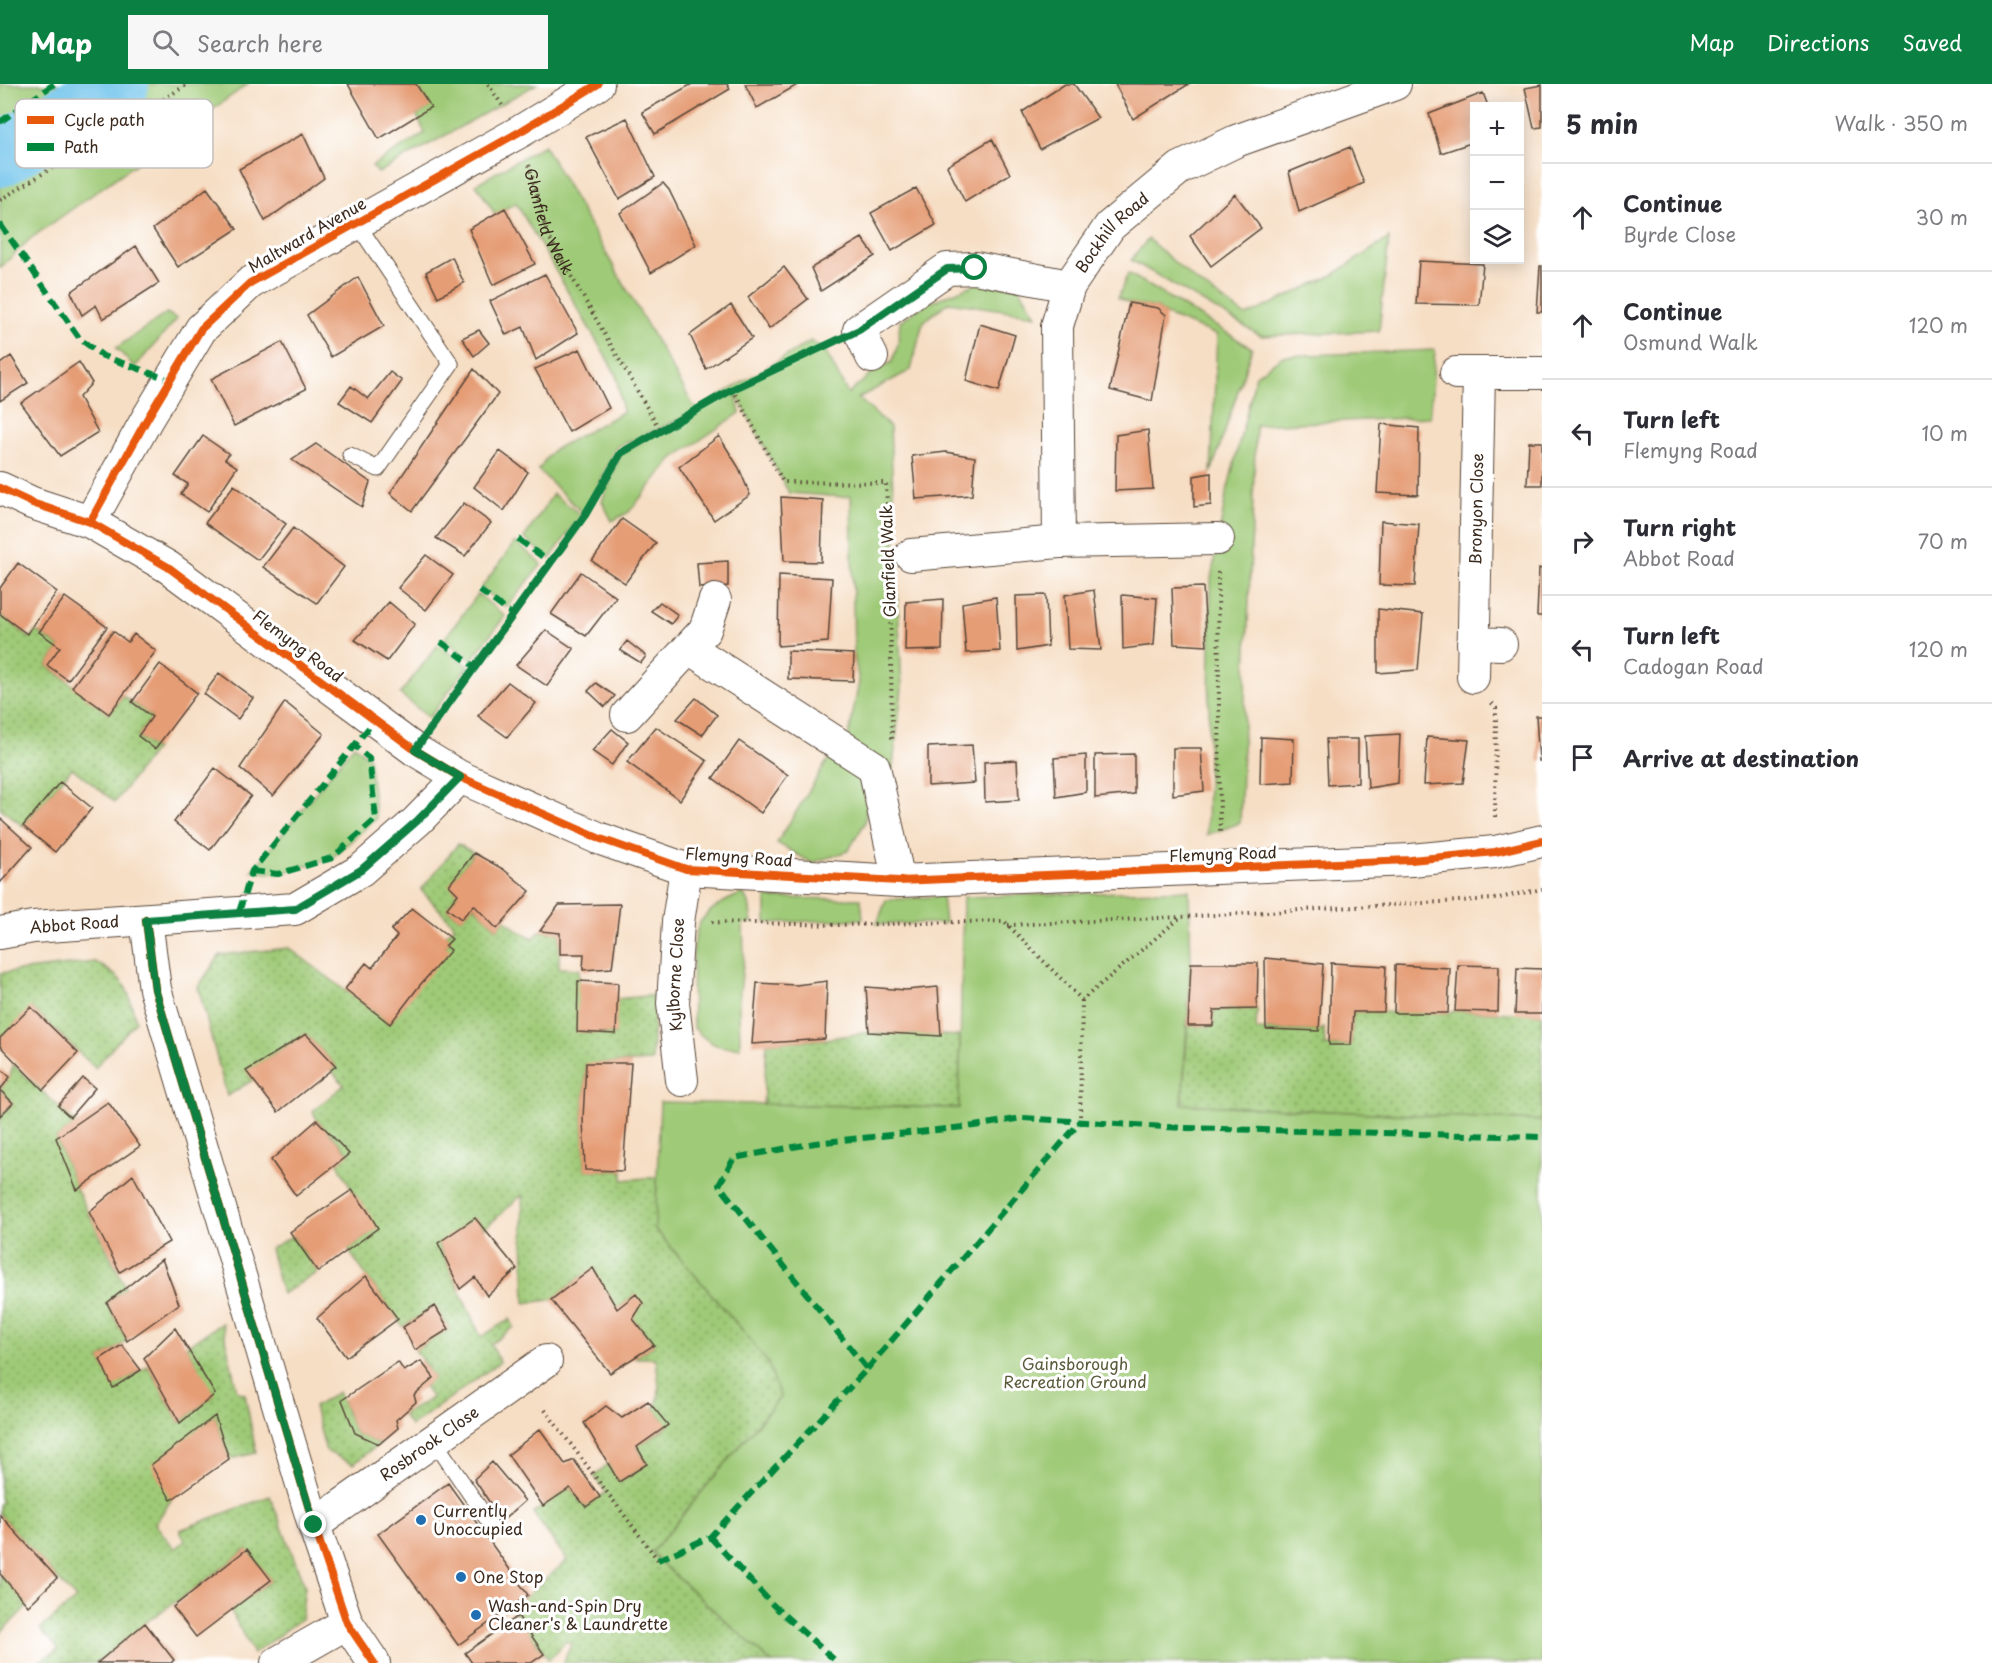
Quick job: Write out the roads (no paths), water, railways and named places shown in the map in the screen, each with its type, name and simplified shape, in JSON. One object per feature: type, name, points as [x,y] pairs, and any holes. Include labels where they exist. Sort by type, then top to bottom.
[{"type":"street","name":"Maltward Avenue","points":[[90,522],[147,419],[201,329],[250,283],[521,131],[598,84]]},
{"type":"street","name":"Bockhill Road","points":[[1059,542],[1058,326],[1069,286],[1110,226],[1180,168],[1236,141],[1395,84]]},
{"type":"street","points":[[865,344],[947,269],[975,268],[1069,286]]},
{"type":"street","name":"Bronyon Close","points":[[1473,677],[1487,644],[1468,373],[1542,374]]},
{"type":"street","name":"Flemyng Road","points":[[0,488],[90,522],[168,567],[415,750],[460,777],[598,838],[686,869],[899,881],[1411,860],[1495,852],[1542,841]]},
{"type":"street","points":[[900,545],[1218,539]]},
{"type":"street","points":[[627,715],[705,630],[715,600]]},
{"type":"street","points":[[689,648],[874,767],[899,881]]},
{"type":"street","name":"Abbot Road","points":[[0,933],[33,927],[295,909],[361,870],[417,821],[460,777]]},
{"type":"street","name":"Kylborne Close","points":[[682,1080],[673,1003],[678,922],[686,869]]},
{"type":"street","points":[[146,920],[155,989],[314,1525],[347,1623],[374,1663]]},
{"type":"street","name":"Rosbrook Close","points":[[314,1525],[546,1361]]},
{"type":"street","points":[[277,1663],[347,1623]]},
{"type":"lane","points":[[350,454],[378,469],[451,364],[356,222]]},
{"type":"lane","points":[[433,1439],[493,1528]]},
{"type":"waterway","points":[[93,99],[118,84]]},
{"type":"waterway","points":[[0,156],[15,147]]},
{"type":"place","name":"Currently Unoccupied","points":[[421,1520]]},
{"type":"place","name":"One Stop","points":[[461,1577]]},
{"type":"place","name":"Wash-and-Spin Dry Cleaner's & Laundrette","points":[[476,1615]]},
{"type":"park label","name":"Gainsborough Recreation Ground","points":[[1075,1373]]}]
